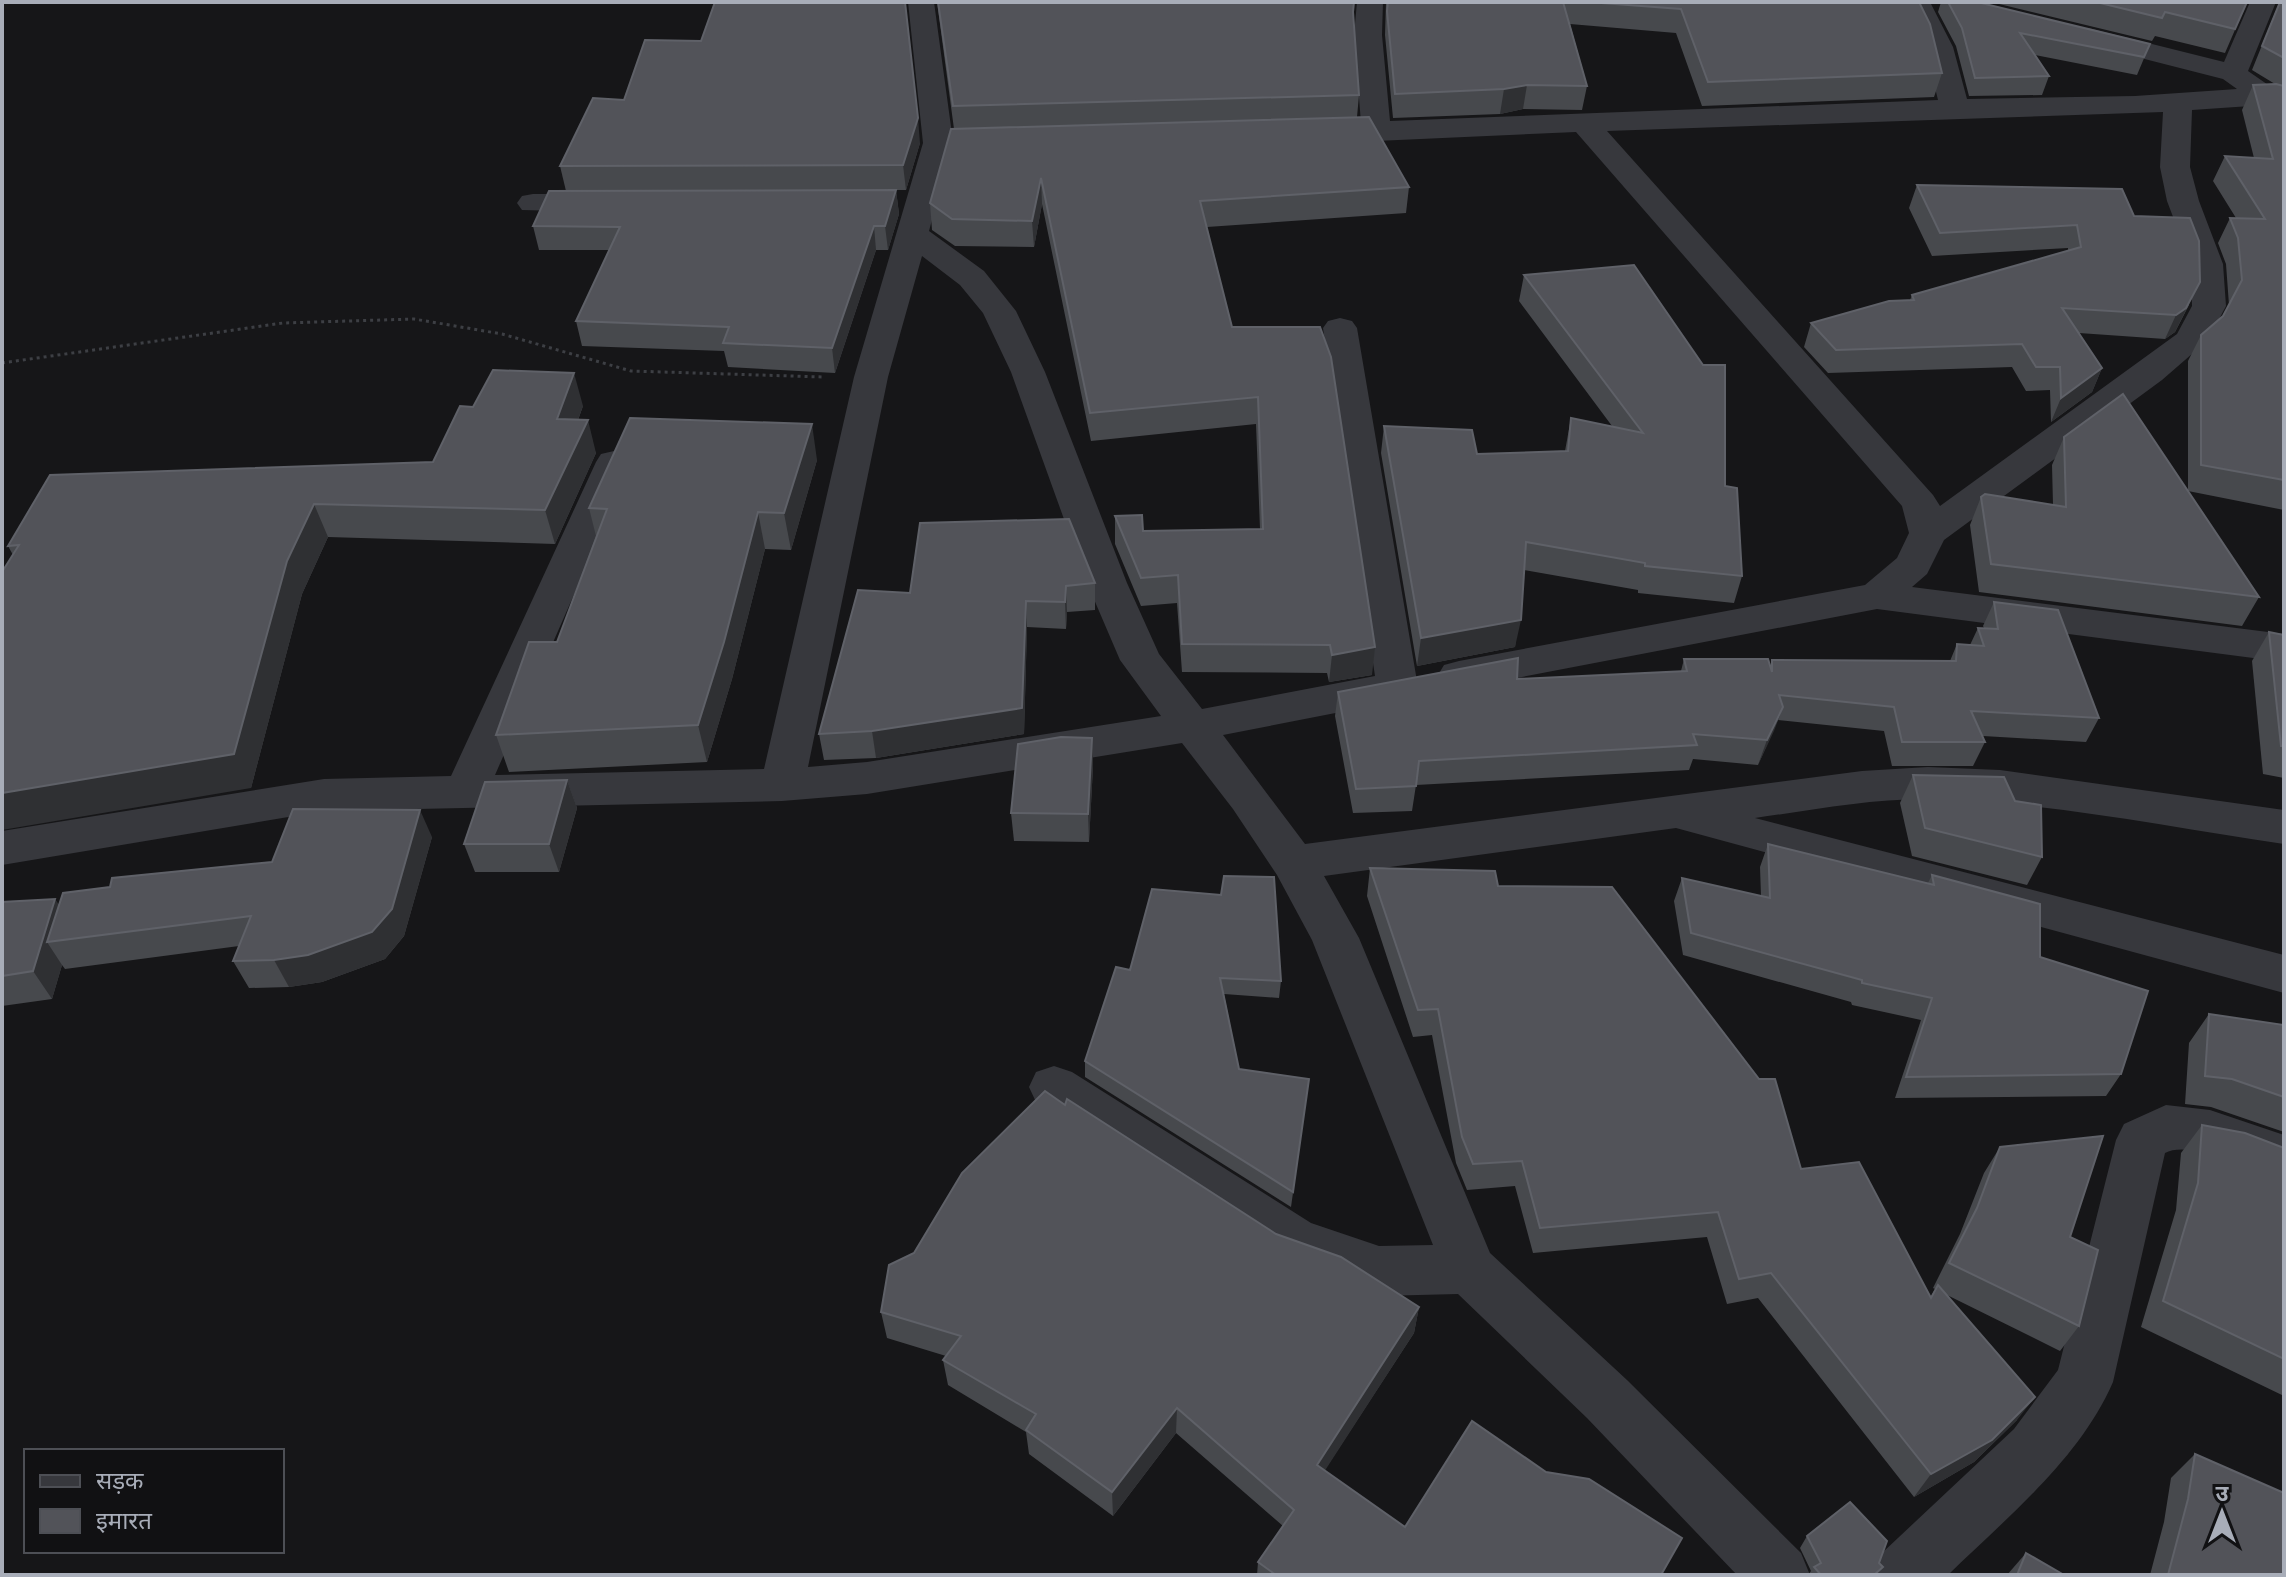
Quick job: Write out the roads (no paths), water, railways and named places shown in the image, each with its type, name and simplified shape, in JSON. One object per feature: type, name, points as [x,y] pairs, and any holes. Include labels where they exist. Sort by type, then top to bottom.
[{"type":"street","points":[[782,785],[907,213],[938,143],[921,2]]},
{"type":"street","points":[[1370,2],[1368,35],[1376,132]]},
{"type":"street","points":[[1917,2],[1939,47],[1955,108]]},
{"type":"street","points":[[2233,73],[2263,2]]},
{"type":"street","points":[[2057,28],[2233,73],[2275,98]]},
{"type":"street","points":[[1297,134],[2275,98]]},
{"type":"street","points":[[1877,596],[1913,565],[1928,533],[2191,340],[2209,306],[2207,264],[2183,201],[2175,167],[2178,101]]},
{"type":"street","points":[[1585,124],[1885,460],[1920,503],[1928,533]]},
{"type":"street","points":[[938,143],[1030,141]]},
{"type":"street","points":[[533,203],[626,203]]},
{"type":"street","points":[[907,213],[972,278],[999,311],[1028,372],[1107,583],[1141,660],[1249,798],[1293,863],[1335,938],[1470,1269],[1607,1399],[1779,1575]]},
{"type":"street","points":[[1340,328],[1397,687]]},
{"type":"street","points":[[466,792],[620,448]]},
{"type":"street","points":[[2,848],[324,795],[782,785],[867,778],[1191,726],[1877,596],[2284,648]]},
{"type":"street","points":[[1293,863],[1862,787],[1928,783],[2000,786],[2284,827]]},
{"type":"street","points":[[1671,812],[2284,974]]},
{"type":"street","points":[[1054,1087],[1294,1241],[1379,1271],[1470,1269]]},
{"type":"street","points":[[1904,1575],[2035,1449],[2084,1382],[2142,1140],[2166,1127],[2210,1132],[2284,1158]]}]
